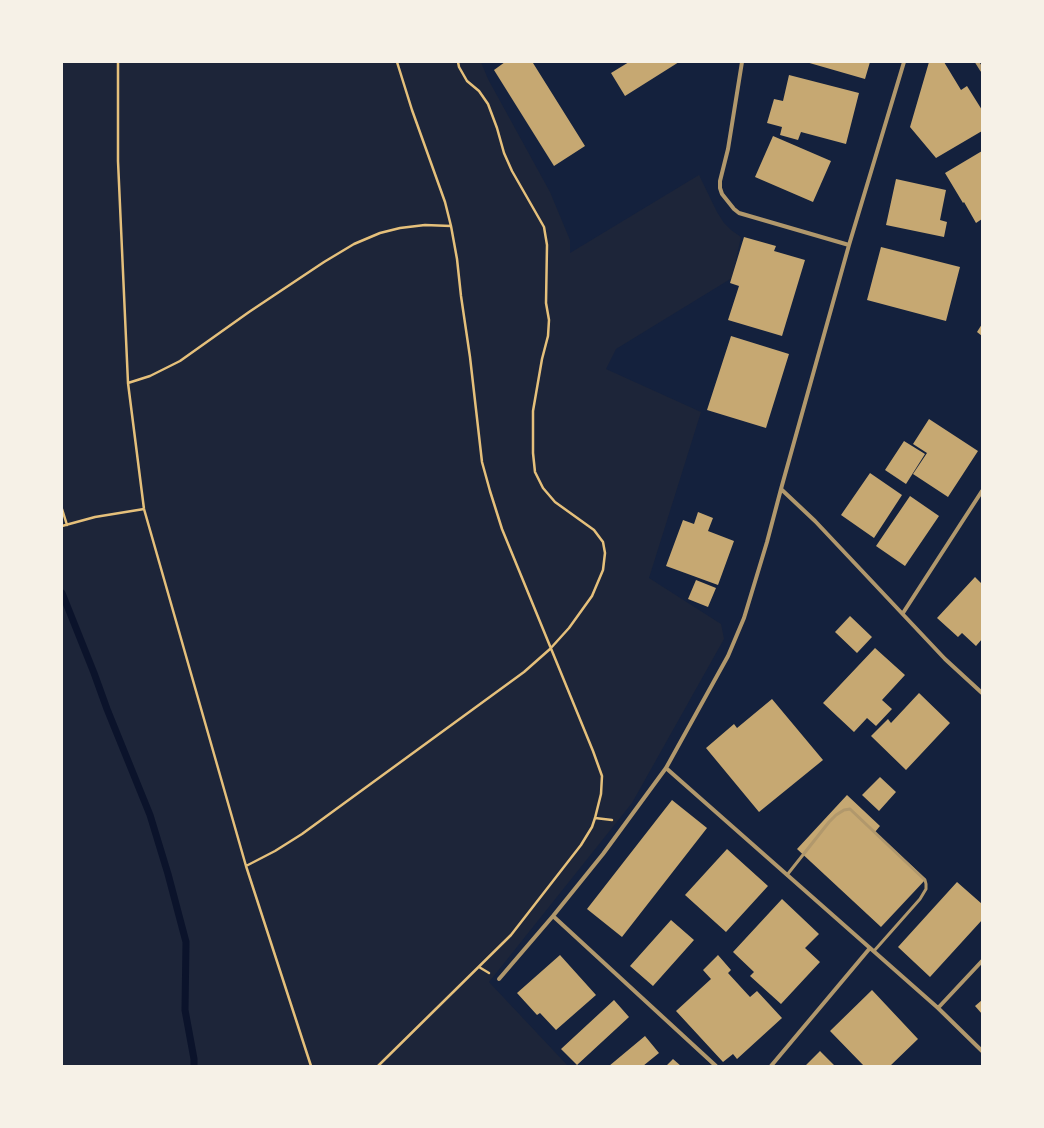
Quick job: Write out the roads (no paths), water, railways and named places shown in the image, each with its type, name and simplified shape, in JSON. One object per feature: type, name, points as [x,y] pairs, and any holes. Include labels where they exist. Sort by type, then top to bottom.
[{"type":"street","points":[[742,62],[728,149],[720,181],[722,194],[739,213],[849,245]]},
{"type":"street","points":[[499,979],[553,916],[603,854],[666,768],[724,665],[744,618],[767,542],[849,245],[904,62]]},
{"type":"street","points":[[977,62],[982,70]]},
{"type":"street","points":[[781,489],[816,521],[945,659],[982,693]]},
{"type":"street","points":[[903,613],[982,491]]},
{"type":"street","points":[[666,768],[938,1008],[982,1051]]},
{"type":"street","points":[[553,916],[716,1066]]},
{"type":"street","points":[[771,1066],[872,950]]},
{"type":"street","points":[[938,1008],[982,961]]},
{"type":"lane","points":[[787,875],[829,822],[844,810],[850,809],[925,880],[926,884],[926,889],[920,899],[872,950]]},
{"type":"waterway","points":[[62,593],[150,815],[168,874],[186,942],[185,1010],[194,1066]]}]
